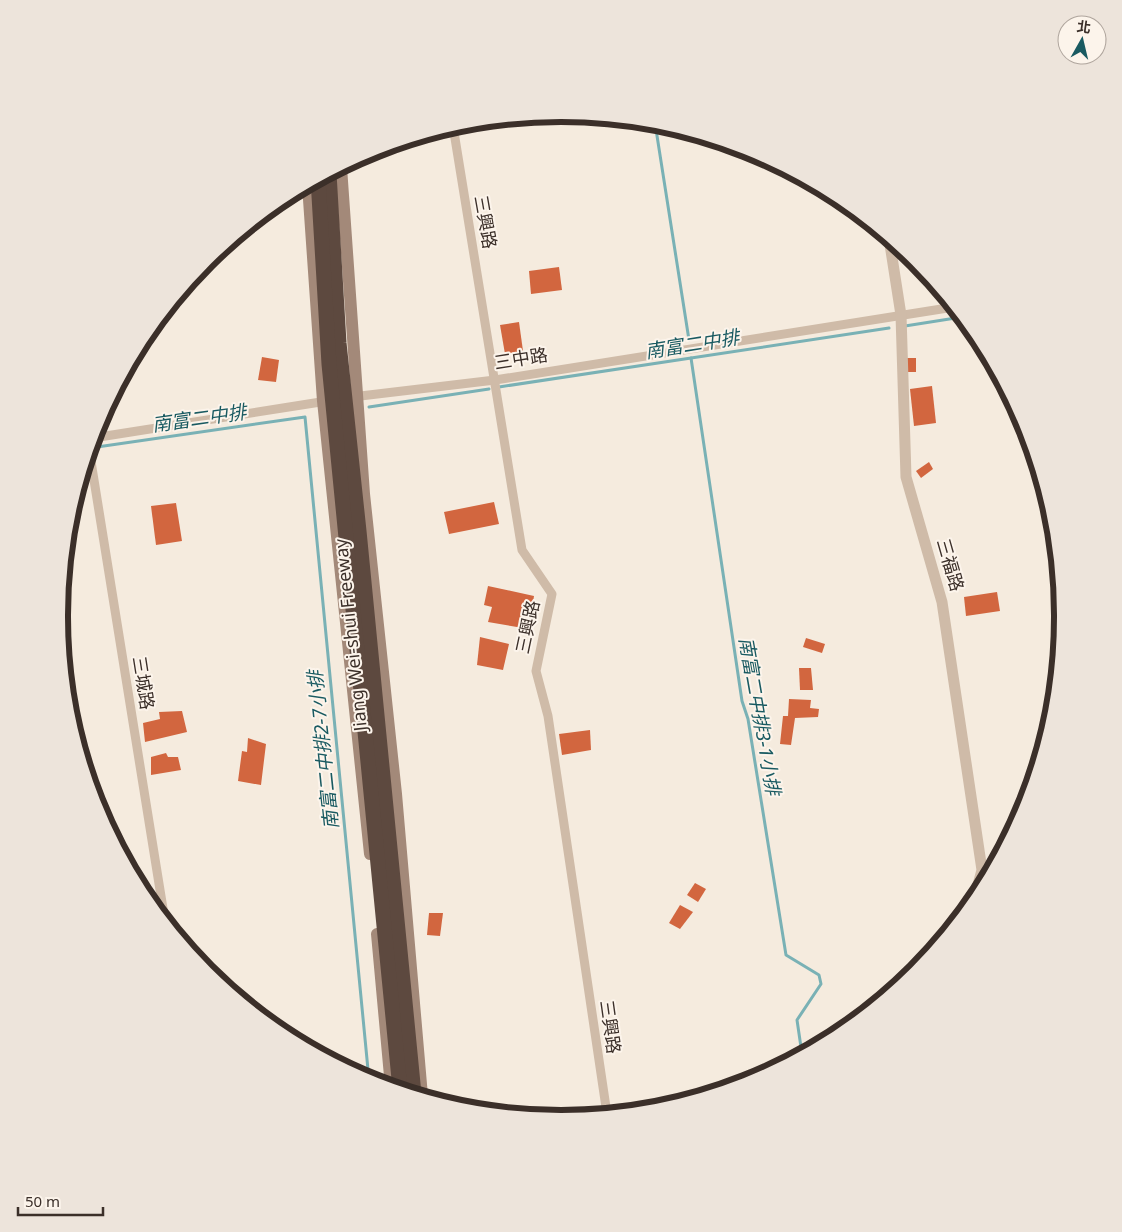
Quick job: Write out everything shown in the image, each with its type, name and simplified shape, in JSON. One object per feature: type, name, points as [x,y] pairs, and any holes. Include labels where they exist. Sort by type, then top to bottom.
[{"type":"highway","name":"Jiang Wei-shui Freeway","points":[[329,180],[339,343],[362,551],[413,1087]]},
{"type":"highway","name":"Jiang Wei-shui Freeway","points":[[318,187],[329,364],[399,1082]]},
{"type":"main road","points":[[342,174],[364,494],[396,794],[421,1089]]},
{"type":"main road","points":[[309,192],[323,401],[375,907],[390,1079]]},
{"type":"street","name":"三興路","points":[[454,134],[522,550],[552,594],[536,671],[548,716],[606,1107]]},
{"type":"street","name":"三福路","points":[[890,248],[901,315],[906,477],[946,621],[982,870],[981,874]]},
{"type":"street","name":"三中路","points":[[101,437],[323,401],[495,380],[946,308]]},
{"type":"street","name":"三城路","points":[[92,465],[163,907]]},
{"type":"building","points":[[559,267],[562,290],[531,294],[529,271]]},
{"type":"building","points":[[519,322],[523,351],[505,354],[500,325]]},
{"type":"building","points":[[262,357],[279,360],[276,382],[258,380]]},
{"type":"building","points":[[906,358],[916,358],[916,372],[906,372]]},
{"type":"building","points":[[932,386],[936,423],[914,426],[910,389]]},
{"type":"building","points":[[929,462],[933,469],[921,478],[916,471]]},
{"type":"building","points":[[494,502],[499,524],[449,534],[444,512]]},
{"type":"building","points":[[176,503],[182,541],[156,545],[151,506]]},
{"type":"building","points":[[488,586],[534,596],[529,629],[488,622],[492,607],[484,605]]},
{"type":"building","points":[[997,592],[1000,611],[966,616],[964,597]]},
{"type":"building","points":[[480,637],[509,644],[503,670],[477,665]]},
{"type":"building","points":[[806,638],[825,644],[822,653],[803,647]]},
{"type":"building","points":[[799,668],[811,668],[813,690],[800,690]]},
{"type":"building","points":[[789,699],[811,700],[810,708],[819,709],[818,717],[795,718],[791,745],[780,744],[783,716],[788,716]]},
{"type":"building","points":[[182,711],[187,732],[145,742],[143,723],[160,719],[159,712]]},
{"type":"building","points":[[590,730],[591,750],[562,755],[559,734]]},
{"type":"building","points":[[248,738],[266,744],[261,785],[238,781],[242,751],[247,752]]},
{"type":"building","points":[[166,753],[168,757],[178,757],[181,770],[151,775],[151,757]]},
{"type":"building","points":[[695,883],[706,889],[698,902],[687,895]]},
{"type":"building","points":[[680,905],[693,912],[680,929],[669,923]]},
{"type":"building","points":[[429,913],[443,913],[440,936],[427,935]]},
{"type":"waterway","points":[[656,132],[689,340]]},
{"type":"waterway","name":"南富二中排","points":[[905,326],[955,318]]},
{"type":"waterway","name":"南富二中排","points":[[499,387],[889,328]]},
{"type":"waterway","name":"南富二中排3-1小排","points":[[691,358],[742,701],[748,719],[786,955],[819,975],[821,984],[797,1020],[801,1047]]},
{"type":"waterway","name":"南富二中排","points":[[369,407],[489,389]]},
{"type":"waterway","name":"南富二中排2-7小排","points":[[98,447],[305,417],[368,1070]]}]
